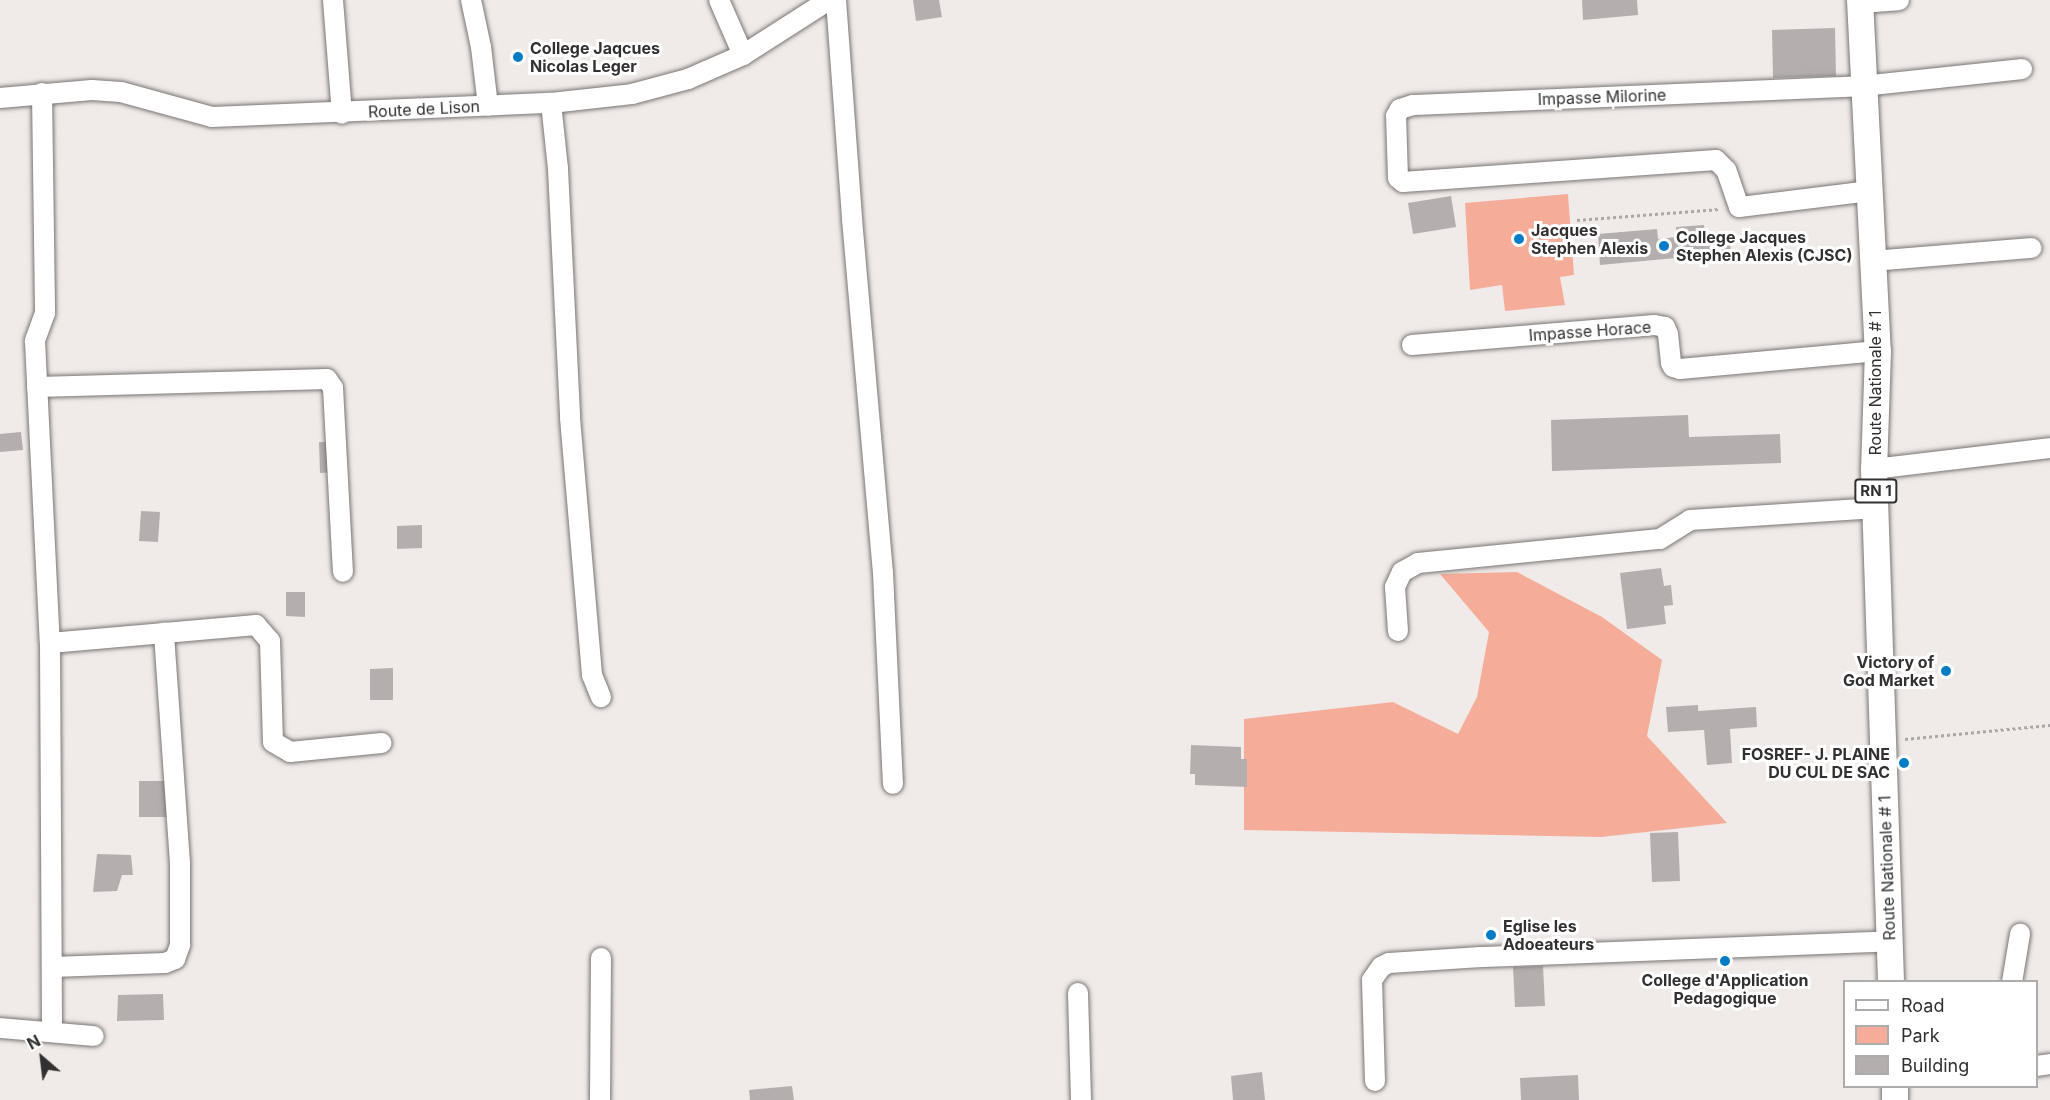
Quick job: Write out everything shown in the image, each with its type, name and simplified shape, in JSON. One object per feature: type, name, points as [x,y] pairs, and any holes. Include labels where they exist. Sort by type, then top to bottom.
[{"type":"main road","name":"Route Nationale # 1","points":[[1860,1],[1878,351],[1874,469],[1891,980]]},
{"type":"street","points":[[333,0],[342,114]]},
{"type":"street","points":[[471,0],[481,47],[488,106]]},
{"type":"street","points":[[719,0],[743,55]]},
{"type":"street","name":"Route de Lison","points":[[0,98],[92,90],[121,92],[212,117],[342,114],[551,103],[632,94],[688,79],[743,55],[829,0]]},
{"type":"street","points":[[836,0],[852,219],[883,573],[893,784]]},
{"type":"street","points":[[1860,1],[1899,0]]},
{"type":"street","points":[[1863,86],[2022,69]]},
{"type":"street","name":"Impasse Milorine","points":[[1739,207],[1726,171],[1716,160],[1403,182],[1398,178],[1396,116],[1400,109],[1413,105],[1863,86]]},
{"type":"street","points":[[42,93],[45,313],[35,341],[50,643],[52,1032]]},
{"type":"street","points":[[551,103],[558,169],[571,430],[592,675],[601,697]]},
{"type":"street","points":[[1739,207],[1870,191]]},
{"type":"street","points":[[1873,261],[2031,248]]},
{"type":"street","name":"Impasse Horace","points":[[1412,345],[1654,325],[1665,327],[1668,334],[1671,363],[1673,368],[1680,369],[1878,351]]},
{"type":"street","points":[[37,387],[327,379],[333,388],[343,572]]},
{"type":"street","points":[[1874,469],[2050,448]]},
{"type":"street","points":[[1398,632],[1395,587],[1402,572],[1418,563],[1660,539],[1690,520],[1877,508]]},
{"type":"street","points":[[50,643],[256,626],[270,641],[273,742],[290,752],[382,742]]},
{"type":"street","points":[[52,967],[165,963],[176,959],[180,945],[180,863],[164,633]]},
{"type":"street","points":[[2012,980],[2020,934]]},
{"type":"street","points":[[1375,1081],[1372,980],[1381,967],[1389,963],[1480,957],[1889,941]]},
{"type":"street","points":[[600,1100],[602,958]]},
{"type":"street","points":[[1078,993],[1081,1100]]},
{"type":"street","points":[[0,1028],[94,1036]]},
{"type":"path","points":[[1577,220],[1739,207]]},
{"type":"path","points":[[1884,741],[2050,725]]},
{"type":"green space","name":"Jacques Stephen Alexis","points":[[1568,194],[1574,275],[1560,277],[1565,305],[1505,311],[1502,285],[1470,290],[1465,203]]},
{"type":"green space","points":[[1517,572],[1602,617],[1662,660],[1647,736],[1727,823],[1601,837],[1244,830],[1244,719],[1393,702],[1458,734],[1477,697],[1489,632],[1440,574]]},
{"type":"building","points":[[913,0],[939,0],[942,17],[916,21]]},
{"type":"building","points":[[1582,0],[1637,0],[1638,15],[1583,20]]},
{"type":"building","points":[[1835,28],[1836,76],[1773,78],[1772,30]]},
{"type":"building","points":[[1451,196],[1456,227],[1413,234],[1408,203]]},
{"type":"building","name":"College Jacques Stephen Alexis (CJSC)","points":[[1704,225],[1705,234],[1729,232],[1731,253],[1600,265],[1598,234],[1657,229],[1658,239],[1677,237],[1676,227]]},
{"type":"building","points":[[1688,415],[1689,437],[1780,434],[1781,463],[1552,471],[1551,420]]},
{"type":"building","points":[[21,432],[23,450],[0,452],[0,434]]},
{"type":"building","points":[[319,442],[335,442],[336,472],[320,473]]},
{"type":"building","points":[[141,511],[160,512],[158,542],[139,541]]},
{"type":"building","points":[[422,525],[422,548],[397,549],[397,526]]},
{"type":"building","points":[[1661,568],[1664,586],[1671,585],[1673,605],[1664,606],[1666,624],[1627,629],[1620,573]]},
{"type":"building","points":[[286,592],[305,592],[305,617],[286,616]]},
{"type":"building","points":[[393,668],[393,700],[370,700],[370,669]]},
{"type":"building","points":[[1698,705],[1698,711],[1756,707],[1757,727],[1730,729],[1732,763],[1707,765],[1704,730],[1668,732],[1666,707]]},
{"type":"building","points":[[1191,745],[1241,747],[1241,759],[1247,759],[1247,787],[1195,785],[1195,774],[1190,774]]},
{"type":"building","points":[[139,781],[172,781],[172,817],[139,817]]},
{"type":"building","points":[[1678,832],[1680,881],[1652,882],[1650,833]]},
{"type":"building","points":[[97,854],[131,855],[133,875],[122,875],[117,891],[93,892]]},
{"type":"building","points":[[1543,966],[1545,1006],[1515,1007],[1513,967]]},
{"type":"building","points":[[163,994],[164,1020],[117,1021],[118,995]]},
{"type":"building","points":[[1262,1072],[1265,1100],[1233,1100],[1231,1076]]},
{"type":"building","points":[[1578,1075],[1579,1100],[1521,1100],[1520,1078]]},
{"type":"building","points":[[792,1086],[794,1100],[750,1100],[749,1090]]},
{"type":"place","name":"College Jaqcues Nicolas Leger","points":[[518,57]]},
{"type":"place","name":"Jacques Stephen Alexis","points":[[1519,239]]},
{"type":"place","name":"College Jacques Stephen Alexis (CJSC)","points":[[1664,246]]},
{"type":"place","name":"Victory of God Market","points":[[1946,671]]},
{"type":"place","name":"FOSREF- J. PLAINE DU CUL DE SAC","points":[[1904,763]]},
{"type":"place","name":"Eglise les Adoeateurs","points":[[1491,935]]},
{"type":"place","name":"College d'Application Pedagogique","points":[[1725,961]]}]
